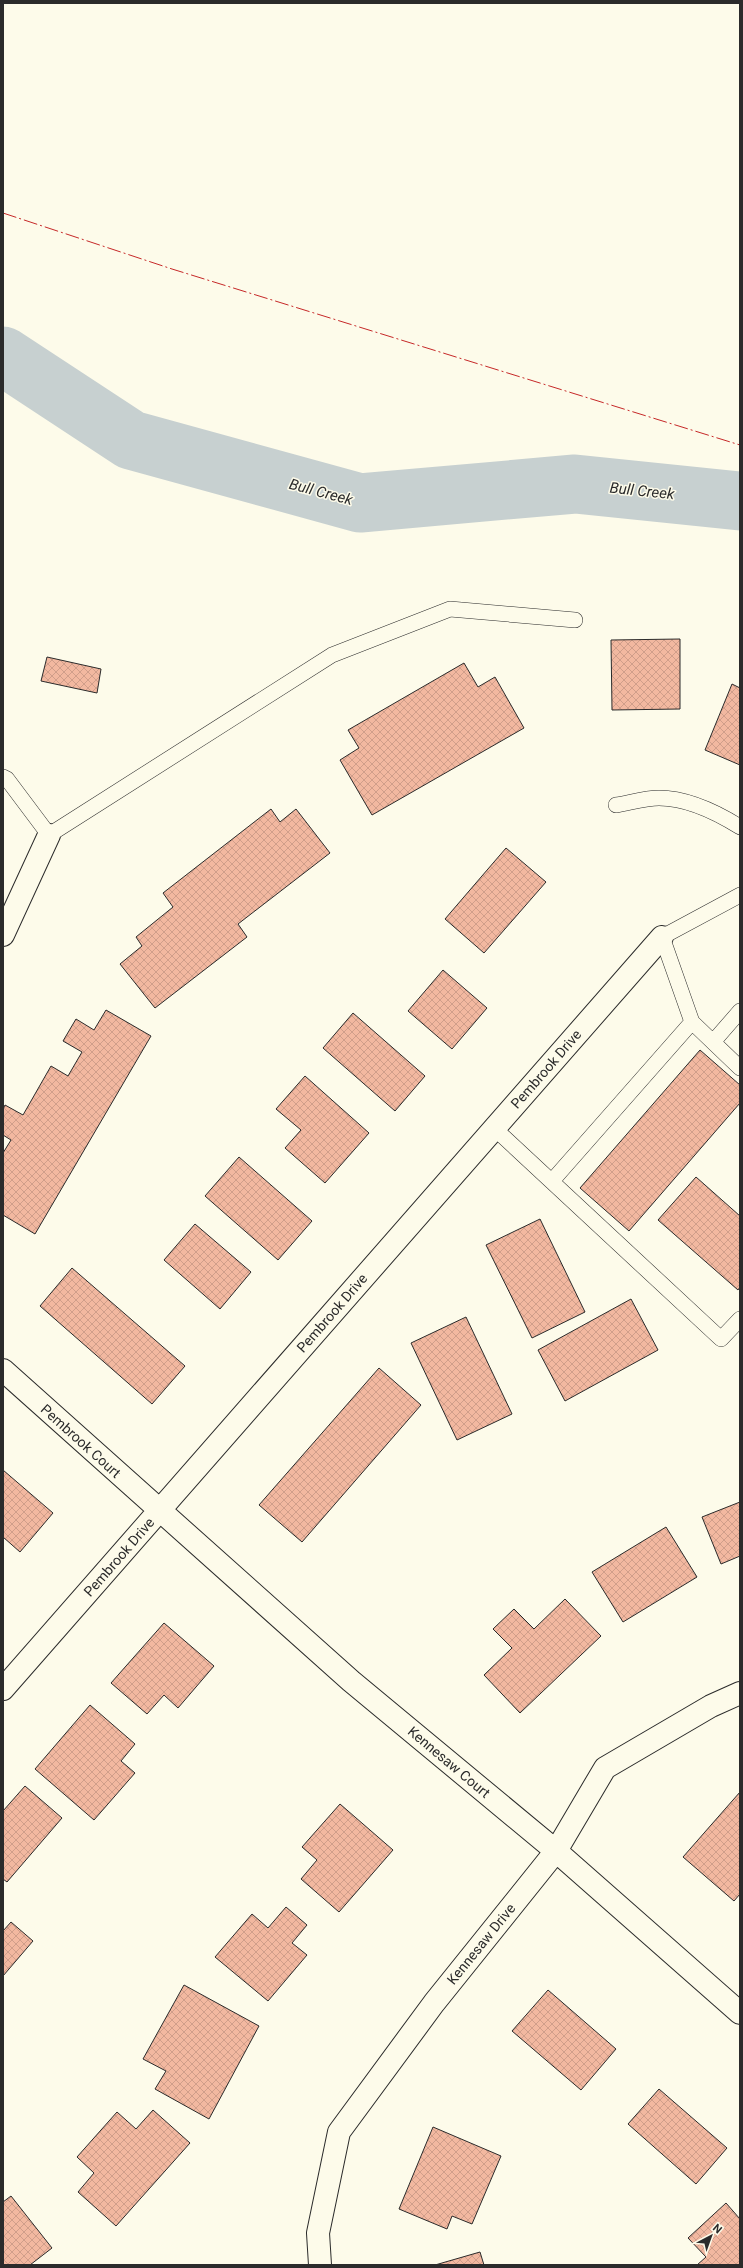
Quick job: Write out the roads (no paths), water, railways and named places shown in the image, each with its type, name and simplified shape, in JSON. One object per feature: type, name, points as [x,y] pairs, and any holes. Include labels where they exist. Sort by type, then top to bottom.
[{"type":"street","points":[[3,935],[49,835]]},
{"type":"street","name":"Pembrook Drive","points":[[3,1689],[662,937]]},
{"type":"street","name":"Pembrook Court","points":[[3,1370],[159,1511]]},
{"type":"street","name":"Kennesaw Court","points":[[159,1511],[351,1681],[556,1851],[740,2013]]},
{"type":"street","name":"Kennesaw Drive","points":[[320,2265],[318,2233],[339,2132],[434,2003],[556,1851],[605,1768],[710,1706],[740,1693]]},
{"type":"lane","points":[[3,777],[7,779],[49,835],[332,655],[450,609],[575,620]]},
{"type":"lane","points":[[616,805],[659,798],[686,801],[725,817],[740,827]]},
{"type":"lane","points":[[740,895],[662,937],[692,1022],[740,1068]]},
{"type":"lane","points":[[714,1042],[740,1011]]},
{"type":"lane","points":[[552,1181],[692,1022]]},
{"type":"lane","points":[[494,1128],[721,1339],[740,1319]]},
{"type":"waterway","name":"Bull Creek","points":[[3,356],[131,440],[360,503],[575,484],[740,501]]}]
